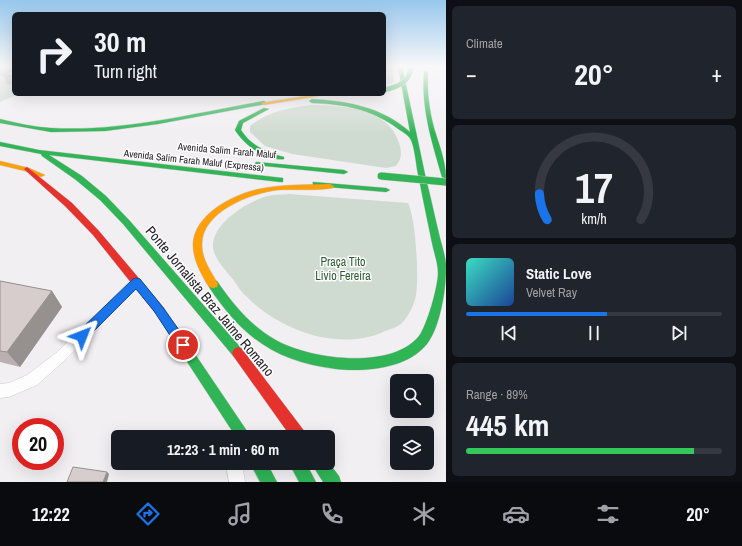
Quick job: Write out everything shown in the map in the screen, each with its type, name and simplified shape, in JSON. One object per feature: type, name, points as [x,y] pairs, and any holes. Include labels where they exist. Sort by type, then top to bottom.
[{"type":"highway","points":[[404,88],[446,286]]},
{"type":"highway","points":[[424,88],[429,119],[446,177]]},
{"type":"highway","points":[[433,88],[435,94]]},
{"type":"highway","points":[[128,126],[276,96]]},
{"type":"highway","points":[[9,133],[64,137],[114,136],[164,128],[263,103],[308,96]]},
{"type":"highway","points":[[330,171],[272,155],[255,148],[241,137],[238,130],[241,122],[268,108],[290,103],[321,101],[345,103],[373,109],[386,115],[404,128],[414,139]]},
{"type":"highway","points":[[0,121],[45,129],[94,130],[164,122],[252,106]]},
{"type":"highway","name":"Avenida Salim Farah Maluf (Expressa)","points":[[0,144],[39,152],[330,186],[390,190]]},
{"type":"highway","points":[[39,152],[79,178],[103,198],[126,222]]},
{"type":"highway","points":[[0,163],[27,170],[57,181]]},
{"type":"highway","name":"Avenida Salim Farah Maluf","points":[[250,163],[352,173]]},
{"type":"highway","points":[[27,170],[69,205],[96,233],[158,308],[239,430]]},
{"type":"highway","points":[[378,176],[446,182]]},
{"type":"highway","points":[[330,186],[268,189],[249,194],[221,207],[205,225],[198,240],[201,264],[215,289],[251,329],[277,347],[308,357],[344,363],[374,364],[399,357],[416,347],[430,326],[443,274]]},
{"type":"highway","points":[[416,193],[438,195]]},
{"type":"highway","points":[[89,199],[126,222]]},
{"type":"highway","name":"Ponte Jornalista Braz Jaime Romano","points":[[126,222],[233,346],[295,430]]},
{"type":"highway","points":[[233,346],[267,409]]},
{"type":"highway","points":[[262,470],[269,482]]},
{"type":"highway","points":[[301,470],[308,482]]},
{"type":"highway","points":[[324,470],[333,482]]},
{"type":"lane","points":[[0,391],[9,390],[32,380],[60,357],[136,282]]},
{"type":"lane","points":[[225,408],[229,430]]},
{"type":"lane","points":[[235,470],[237,482]]},
{"type":"green space","points":[[0,88],[12,88],[12,96],[14,96],[0,102]]},
{"type":"green space","points":[[312,105],[337,106],[363,111],[375,115],[385,122],[393,131],[401,149],[401,155],[396,166],[386,168],[292,154],[265,146],[250,132],[250,126],[264,117],[287,109]]},
{"type":"green space","name":"Praça Tito Livio Fereira","points":[[289,194],[408,203],[415,234],[417,287],[412,308],[401,323],[396,327],[364,338],[346,340],[327,338],[309,334],[275,319],[259,308],[242,292],[215,255],[213,243],[216,233],[230,216],[250,203],[270,195]]},
{"type":"building","points":[[0,281],[52,291],[7,352],[0,351]]},
{"type":"building","points":[[73,467],[107,472],[103,482],[67,482]]},
{"type":"traffic: fast","points":[[404,88],[446,286]]},
{"type":"traffic: fast","points":[[425,88],[427,113],[430,126],[446,177]]},
{"type":"traffic: fast","points":[[312,101],[341,103],[367,109],[391,121],[414,139]]},
{"type":"traffic: fast","points":[[0,121],[32,128],[51,130],[105,129],[158,122],[264,103]]},
{"type":"traffic: fast","points":[[266,109],[241,122],[238,130],[246,141],[257,149],[282,158]]},
{"type":"traffic: fast","points":[[0,144],[39,152],[280,180]]},
{"type":"traffic: fast","points":[[44,155],[79,178],[103,198],[126,222],[238,353]]},
{"type":"traffic: fast","points":[[257,164],[344,172]]},
{"type":"traffic: fast","points":[[381,176],[446,182]]},
{"type":"traffic: fast","points":[[316,184],[386,190]]},
{"type":"traffic: fast","points":[[213,284],[231,309],[246,324],[270,343],[284,351],[302,357],[322,361],[364,363],[384,361],[402,355],[416,347],[423,340],[432,323],[438,303],[443,274]]},
{"type":"traffic: fast","points":[[160,311],[239,430]]},
{"type":"traffic: fast","points":[[262,470],[269,482]]},
{"type":"traffic: fast","points":[[301,470],[308,482]]},
{"type":"traffic: fast","points":[[324,470],[333,482]]},
{"type":"traffic: slow","points":[[264,103],[315,96]]},
{"type":"traffic: slow","points":[[0,163],[27,169],[41,175]]},
{"type":"traffic: slow","points":[[213,284],[206,274],[201,262],[197,244],[201,229],[222,207],[251,193],[268,189],[330,186]]},
{"type":"traffic: jam","points":[[27,169],[69,205],[96,233],[160,311]]},
{"type":"traffic: jam","points":[[238,353],[295,430]]},
{"type":"route","points":[[82,336],[136,282],[158,308],[183,345]]}]
